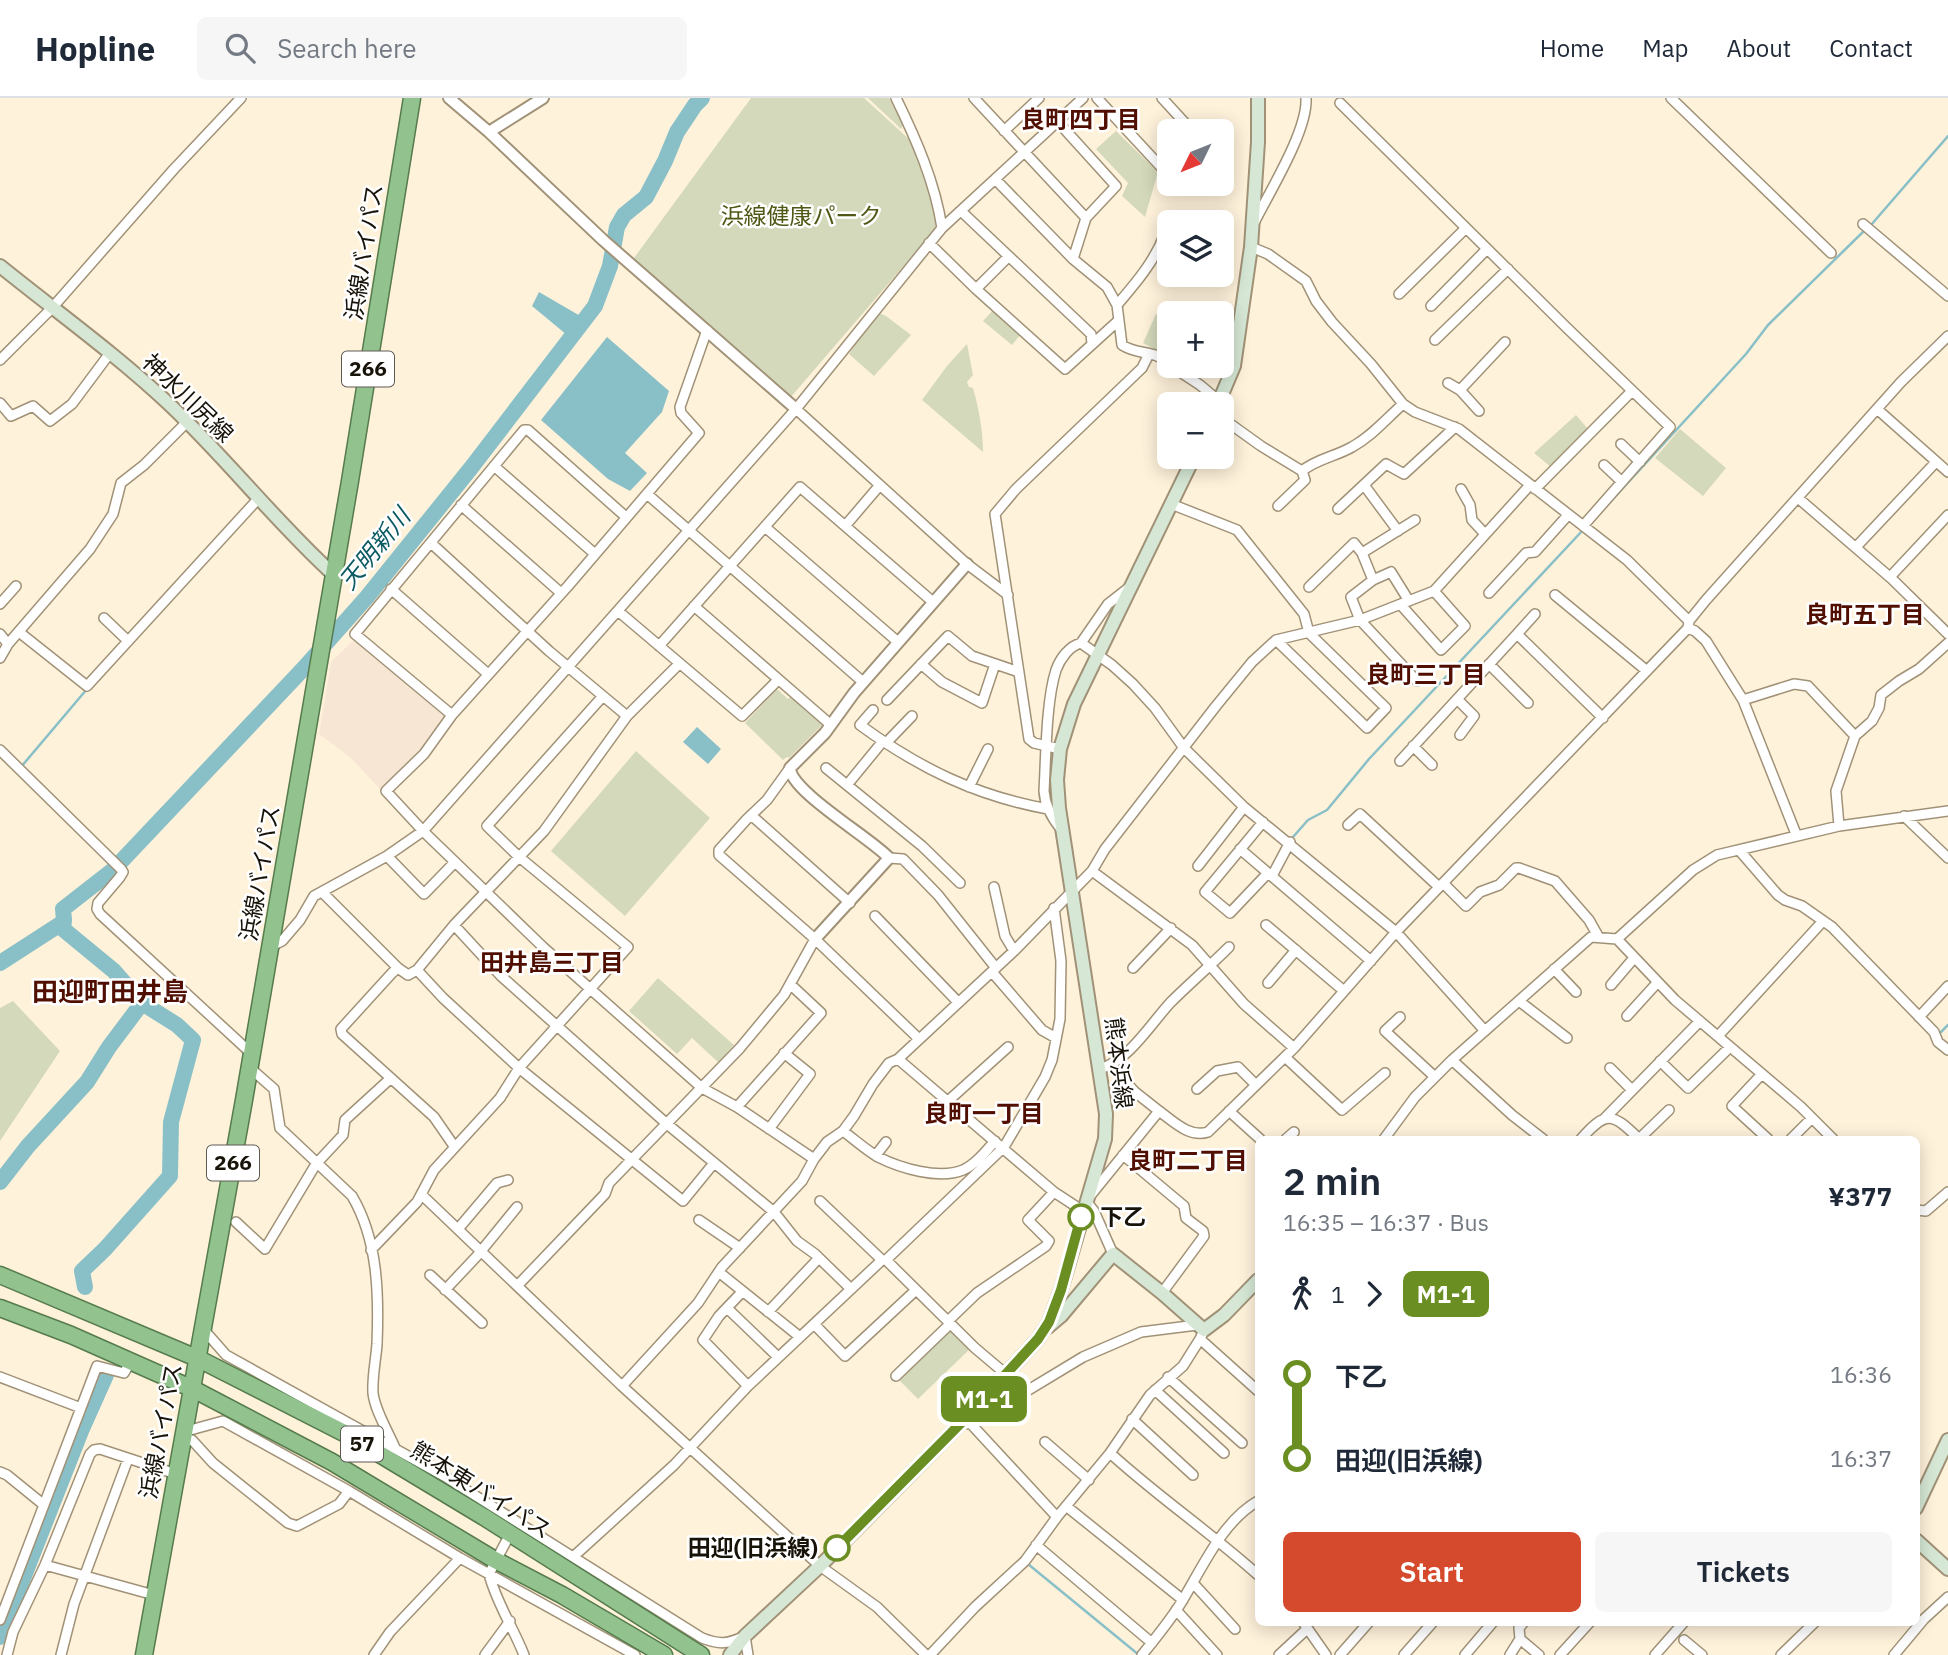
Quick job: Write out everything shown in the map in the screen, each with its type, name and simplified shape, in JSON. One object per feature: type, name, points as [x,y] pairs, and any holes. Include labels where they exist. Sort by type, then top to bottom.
[{"type":"highway","name":"浜線バイパス","points":[[144,1655],[199,1359],[270,947],[412,98]]},
{"type":"highway","name":"熊本東バイパス","points":[[0,1275],[199,1359],[348,1435],[514,1528],[701,1655]]},
{"type":"highway","name":"57","points":[[0,1308],[193,1389],[332,1462],[492,1567],[562,1595],[664,1655]]},
{"type":"main road","points":[[1223,392],[1234,366],[1251,247],[1258,98]]},
{"type":"main road","name":"神水川尻線","points":[[0,266],[146,383],[187,422],[300,544],[333,575]]},
{"type":"main road","name":"熊本浜線","points":[[730,1655],[745,1636],[966,1424],[1043,1332],[1061,1290],[1105,1139],[1107,1114],[1106,1068],[1063,830],[1057,780],[1060,750],[1074,704],[1188,469]]},
{"type":"main road","points":[[1043,1332],[1061,1316],[1113,1254],[1162,1293],[1200,1331],[1224,1315],[1255,1283]]},
{"type":"main road","points":[[1920,1500],[1948,1440]]},
{"type":"main road","points":[[1920,1544],[1948,1569]]},
{"type":"street","points":[[0,360],[52,307],[241,98]]},
{"type":"street","points":[[449,98],[489,132],[603,240],[967,564],[1008,595]]},
{"type":"street","points":[[489,132],[544,98]]},
{"type":"street","points":[[896,98],[918,143],[940,211],[942,228]]},
{"type":"street","points":[[974,98],[1086,218]]},
{"type":"street","points":[[1004,131],[1038,98]]},
{"type":"street","points":[[270,947],[282,941],[300,920],[314,896],[387,856],[424,831],[796,409],[942,228],[1083,98]]},
{"type":"street","points":[[1097,98],[1157,163]]},
{"type":"street","points":[[1162,98],[1181,119]]},
{"type":"street","points":[[1253,225],[1290,152],[1304,115],[1306,98]]},
{"type":"street","points":[[1671,98],[1831,253]]},
{"type":"street","points":[[1340,103],[1670,426],[1585,527]]},
{"type":"street","points":[[1058,122],[1116,186],[1086,218],[1073,259]]},
{"type":"street","points":[[995,179],[1073,259],[1107,288],[1118,305],[1122,345],[1131,351],[1157,355]]},
{"type":"street","points":[[961,211],[1091,339]]},
{"type":"street","points":[[1863,224],[1948,296]]},
{"type":"street","points":[[1399,294],[1466,228]]},
{"type":"street","points":[[929,243],[1065,369],[1091,339],[1104,334],[1119,320]]},
{"type":"street","points":[[1251,247],[1268,254],[1306,281],[1332,321],[1403,404],[1415,412],[1455,427],[1585,527],[1627,560],[1706,641],[1743,700],[1796,834]]},
{"type":"street","points":[[1118,305],[1138,280],[1157,248]]},
{"type":"street","points":[[1431,306],[1487,249]]},
{"type":"street","points":[[976,289],[1008,257]]},
{"type":"street","points":[[1435,340],[1508,269]]},
{"type":"street","points":[[707,330],[680,407],[681,413],[699,433],[596,554],[452,715],[424,754],[386,790],[424,831],[543,947],[702,1088],[737,1107],[814,1159]]},
{"type":"street","points":[[1229,947],[1106,1068],[1183,1128],[1200,1134],[1208,1132],[1294,1048],[1396,932],[1604,718],[1877,409],[1948,336]]},
{"type":"street","points":[[1460,390],[1505,342]]},
{"type":"street","points":[[0,403],[11,416],[33,406],[50,421],[72,404],[110,354]]},
{"type":"street","points":[[1060,750],[1034,744],[1029,738],[995,514],[1016,489],[1142,368],[1149,354]]},
{"type":"street","points":[[1191,378],[1208,392]]},
{"type":"street","points":[[1448,383],[1460,390],[1479,411]]},
{"type":"street","points":[[622,1386],[698,1303],[722,1267],[802,1181],[814,1159],[827,1142],[843,1131],[889,1063],[898,1059],[994,970],[1092,871],[1105,849],[1252,662],[1276,640],[1360,620],[1433,591],[1485,534],[1632,391]]},
{"type":"street","points":[[1302,471],[1352,448],[1376,431],[1403,404]]},
{"type":"street","points":[[1877,409],[1948,472]]},
{"type":"street","points":[[0,658],[8,645],[90,549],[113,514],[121,483],[144,465],[187,422]]},
{"type":"street","points":[[1234,426],[1302,471],[1305,480],[1278,506]]},
{"type":"street","points":[[1338,509],[1385,464],[1404,474],[1455,427]]},
{"type":"street","points":[[452,715],[355,634],[524,430],[528,430],[626,517]]},
{"type":"street","points":[[1621,444],[1640,462]]},
{"type":"street","points":[[1856,547],[1936,462]]},
{"type":"street","points":[[1604,465],[1622,482]]},
{"type":"street","points":[[494,466],[596,554]]},
{"type":"street","points":[[845,526],[880,485]]},
{"type":"street","points":[[1364,485],[1398,531]]},
{"type":"street","points":[[659,646],[800,487],[933,602]]},
{"type":"street","points":[[1461,489],[1470,505],[1472,520],[1485,534]]},
{"type":"street","points":[[647,494],[863,682]]},
{"type":"street","points":[[1798,498],[1890,577],[1948,634]]},
{"type":"street","points":[[19,632],[87,687],[258,499]]},
{"type":"street","points":[[1171,504],[1237,530],[1304,614],[1309,633],[1386,708],[1367,728],[1276,640]]},
{"type":"street","points":[[461,505],[561,593]]},
{"type":"street","points":[[1489,593],[1526,553],[1535,552],[1568,514]]},
{"type":"street","points":[[1890,577],[1948,515]]},
{"type":"street","points":[[1362,553],[1415,520]]},
{"type":"street","points":[[765,527],[898,642]]},
{"type":"street","points":[[430,543],[627,716]]},
{"type":"street","points":[[1309,587],[1354,543],[1362,553],[1373,580]]},
{"type":"street","points":[[918,1038],[815,939],[719,855],[719,850],[767,800],[790,768],[831,725],[863,682],[967,564]]},
{"type":"street","points":[[1417,681],[1360,620],[1351,597],[1373,580],[1391,572],[1405,603],[1441,650],[1465,626],[1433,591]]},
{"type":"street","points":[[1063,830],[1048,809],[1044,790],[1056,671],[1067,652],[1081,643],[1108,604],[1132,585]]},
{"type":"street","points":[[0,604],[16,586]]},
{"type":"street","points":[[391,589],[488,674]]},
{"type":"street","points":[[1555,595],[1647,671]]},
{"type":"street","points":[[694,606],[831,725]]},
{"type":"street","points":[[618,611],[741,716],[778,680]]},
{"type":"street","points":[[1400,761],[1535,614]]},
{"type":"street","points":[[104,618],[128,641]]},
{"type":"street","points":[[0,634],[8,645]]},
{"type":"street","points":[[1517,634],[1604,718]]},
{"type":"street","points":[[887,700],[948,636],[972,656],[1019,672]]},
{"type":"street","points":[[1081,643],[1099,654],[1133,684],[1155,708],[1184,748],[1244,807],[1290,842],[1396,932],[1485,1031]]},
{"type":"street","points":[[1839,826],[1836,791],[1856,736],[1872,721],[1879,708],[1881,695],[1919,669],[1948,643]]},
{"type":"street","points":[[323,893],[398,968],[408,975],[417,970],[454,925],[544,831],[627,716],[679,664]]},
{"type":"street","points":[[921,664],[942,682],[982,704],[995,664]]},
{"type":"street","points":[[1489,664],[1528,703]]},
{"type":"street","points":[[1743,700],[1794,684],[1808,686],[1856,736]]},
{"type":"street","points":[[371,1250],[417,1202],[434,1170],[500,1098],[519,1068],[628,947],[518,856],[487,826],[603,696]]},
{"type":"street","points":[[1457,699],[1474,716],[1460,735]]},
{"type":"street","points":[[873,710],[860,725],[900,754],[969,787],[1021,804],[1048,809]]},
{"type":"street","points":[[846,785],[884,742],[912,716]]},
{"type":"street","points":[[1413,746],[1432,765]]},
{"type":"street","points":[[969,787],[988,749]]},
{"type":"street","points":[[0,750],[118,865],[123,873],[98,904],[100,914],[250,1061],[274,1089],[280,1128],[352,1196],[360,1209],[379,1292],[373,1392],[395,1448]]},
{"type":"street","points":[[790,768],[792,777],[822,805],[889,858],[903,859],[929,886],[1042,1030],[1056,1038]]},
{"type":"street","points":[[826,768],[922,846],[960,883]]},
{"type":"street","points":[[1198,866],[1244,807]]},
{"type":"street","points":[[1617,939],[1693,870],[1717,855],[1796,834],[1948,811]]},
{"type":"street","points":[[1348,825],[1360,814],[1466,906],[1480,892],[1499,885],[1516,868],[1555,881],[1589,920],[1598,936]]},
{"type":"street","points":[[751,815],[850,903]]},
{"type":"street","points":[[1904,816],[1948,858]]},
{"type":"street","points":[[1263,822],[1205,892],[1230,913],[1270,874],[1290,842]]},
{"type":"street","points":[[1240,849],[1371,961]]},
{"type":"street","points":[[1739,850],[1785,900],[1802,906],[1832,927],[1934,1032],[1938,1042],[1948,1050]]},
{"type":"street","points":[[387,856],[424,894],[455,862]]},
{"type":"street","points":[[518,1285],[606,1194],[609,1183],[740,1048],[790,984],[815,939],[889,858]]},
{"type":"street","points":[[1092,871],[1192,945],[1244,1003],[1294,1048]]},
{"type":"street","points":[[993,887],[1005,936],[1014,951]]},
{"type":"street","points":[[573,1557],[644,1494],[778,1357],[1003,1147],[1045,1077],[1052,1060],[1060,1019],[1061,961],[1054,908]]},
{"type":"street","points":[[875,916],[958,1002]]},
{"type":"street","points":[[1717,1036],[1823,921]]},
{"type":"street","points":[[454,925],[501,976],[667,1124],[774,1212],[797,1241],[851,1289]]},
{"type":"street","points":[[1266,925],[1344,991]]},
{"type":"street","points":[[1133,968],[1171,928]]},
{"type":"street","points":[[1386,1136],[1415,1097],[1452,1060],[1591,937],[1598,936],[1617,939],[1657,983],[1801,1107],[1830,1136]]},
{"type":"street","points":[[1268,984],[1296,950]]},
{"type":"street","points":[[1611,985],[1634,958]]},
{"type":"street","points":[[398,968],[341,1029],[342,1034],[434,1117],[454,1146]]},
{"type":"street","points":[[1555,969],[1576,992]]},
{"type":"street","points":[[417,970],[443,998],[519,1068],[683,1201],[714,1163]]},
{"type":"street","points":[[1627,1016],[1657,983]]},
{"type":"street","points":[[737,1107],[821,1013],[790,984]]},
{"type":"street","points":[[1919,1017],[1948,986]]},
{"type":"street","points":[[1519,1000],[1567,1038]]},
{"type":"street","points":[[1400,1017],[1385,1031],[1435,1077]]},
{"type":"street","points":[[1584,1136],[1596,1122],[1605,1118],[1700,1021]]},
{"type":"street","points":[[948,1101],[1008,1047]]},
{"type":"street","points":[[1660,1060],[1688,1088],[1730,1047]]},
{"type":"street","points":[[769,1129],[810,1074],[784,1053]]},
{"type":"street","points":[[1285,1057],[1342,1110],[1385,1073]]},
{"type":"street","points":[[898,1059],[1054,1192],[1094,1211],[1113,1254]]},
{"type":"street","points":[[1452,1060],[1539,1136]]},
{"type":"street","points":[[1197,1090],[1217,1071],[1238,1068],[1256,1085]]},
{"type":"street","points":[[1610,1068],[1632,1090]]},
{"type":"street","points":[[1761,1075],[1732,1106],[1765,1136]]},
{"type":"street","points":[[236,1222],[265,1249],[316,1164],[343,1135],[345,1120],[391,1078]]},
{"type":"street","points":[[1642,1136],[1669,1110]]},
{"type":"street","points":[[1084,1206],[1159,1111]]},
{"type":"street","points":[[1229,1111],[1257,1136]]},
{"type":"street","points":[[1605,1118],[1618,1122],[1635,1136]]},
{"type":"street","points":[[1794,1136],[1811,1119]]},
{"type":"street","points":[[843,1131],[876,1155],[936,1173],[952,1173],[970,1166],[995,1141]]},
{"type":"street","points":[[1289,1136],[1294,1132]]},
{"type":"street","points":[[876,1155],[886,1142]]},
{"type":"street","points":[[1123,1156],[1184,1206],[1186,1218],[1203,1231],[1204,1236],[1162,1293]]},
{"type":"street","points":[[458,1229],[497,1183],[508,1180]]},
{"type":"street","points":[[896,1376],[977,1293],[1046,1246],[1049,1241],[1028,1220],[1054,1192]]},
{"type":"street","points":[[1920,1210],[1926,1211],[1948,1192]]},
{"type":"street","points":[[422,1195],[622,1386],[820,1566],[877,1608],[928,1655],[1025,1561],[1110,1453],[1155,1390],[1183,1366],[1200,1331]]},
{"type":"street","points":[[820,1201],[1007,1375]]},
{"type":"street","points":[[445,1290],[517,1207]]},
{"type":"street","points":[[699,1220],[740,1248]]},
{"type":"street","points":[[768,1312],[819,1258]]},
{"type":"street","points":[[720,1273],[800,1337]]},
{"type":"street","points":[[430,1275],[482,1323]]},
{"type":"street","points":[[814,1324],[845,1356],[916,1290]]},
{"type":"street","points":[[742,1292],[703,1340],[748,1386]]},
{"type":"street","points":[[727,1308],[778,1357]]},
{"type":"street","points":[[204,1330],[226,1354],[395,1448],[514,1528],[573,1557],[702,1638],[716,1644],[728,1644],[745,1636],[748,1655]]},
{"type":"street","points":[[1057,1517],[966,1424],[1083,1357],[1142,1332],[1200,1331],[1255,1388]]},
{"type":"street","points":[[0,1620],[97,1366],[124,1373],[131,1361]]},
{"type":"street","points":[[0,1377],[81,1408]]},
{"type":"street","points":[[1168,1377],[1241,1443]]},
{"type":"street","points":[[1155,1390],[1224,1452]]},
{"type":"street","points":[[1132,1419],[1193,1475]]},
{"type":"street","points":[[183,1434],[223,1421],[349,1491],[460,1559],[492,1567],[635,1655]]},
{"type":"street","points":[[183,1434],[213,1463],[288,1523],[298,1526],[339,1504],[349,1491]]},
{"type":"street","points":[[1045,1442],[1088,1480]]},
{"type":"street","points":[[7,1655],[13,1632],[45,1564],[90,1454],[100,1449],[176,1474]]},
{"type":"street","points":[[1110,1453],[1255,1571]]},
{"type":"street","points":[[61,1655],[84,1576],[128,1459]]},
{"type":"street","points":[[0,1472],[44,1505]]},
{"type":"street","points":[[1143,1655],[1183,1600],[1219,1540],[1255,1503]]},
{"type":"street","points":[[1066,1506],[1183,1600]]},
{"type":"street","points":[[514,1528],[492,1567],[494,1594],[510,1621],[524,1655]]},
{"type":"street","points":[[1036,1545],[1152,1643]]},
{"type":"street","points":[[374,1655],[390,1632],[460,1559]]},
{"type":"street","points":[[45,1564],[154,1595]]},
{"type":"street","points":[[1193,1583],[1235,1629]]},
{"type":"street","points":[[1920,1624],[1948,1597]]},
{"type":"street","points":[[1176,1610],[1217,1655]]},
{"type":"street","points":[[485,1655],[510,1621]]},
{"type":"street","points":[[1279,1655],[1304,1626]]},
{"type":"street","points":[[1306,1626],[1326,1655]]},
{"type":"street","points":[[1339,1655],[1365,1626]]},
{"type":"street","points":[[1404,1655],[1429,1626]]},
{"type":"street","points":[[1465,1655],[1490,1626]]},
{"type":"street","points":[[1510,1655],[1520,1639],[1519,1626]]},
{"type":"street","points":[[1560,1655],[1586,1626]]},
{"type":"street","points":[[1655,1655],[1680,1626]]},
{"type":"street","points":[[1781,1655],[1811,1626]]},
{"type":"street","points":[[1894,1655],[1918,1626]]},
{"type":"street","points":[[1520,1639],[1539,1655]]},
{"type":"street","points":[[1684,1640],[1702,1655]]},
{"type":"shaded area","points":[[354,640],[445,717],[420,753],[381,790],[350,757],[319,734],[331,662]]},
{"type":"green space","name":"浜線健康パーク","points":[[751,98],[864,98],[911,141],[938,226],[790,398],[634,258]]},
{"type":"green space","points":[[868,98],[889,98],[903,125],[901,129]]},
{"type":"green space","points":[[1116,131],[1157,171],[1145,217],[1122,196],[1128,183],[1096,149]]},
{"type":"green space","points":[[995,308],[1022,333],[1012,345],[983,321]]},
{"type":"green space","points":[[876,312],[886,316],[911,335],[874,376],[849,354]]},
{"type":"green space","points":[[1156,314],[1157,314],[1157,351],[1143,343]]},
{"type":"green space","points":[[967,344],[973,375],[967,382],[969,387],[973,388],[977,404],[983,452],[922,400]]},
{"type":"green space","points":[[1576,415],[1588,429],[1551,467],[1534,453]]},
{"type":"green space","points":[[1680,429],[1726,468],[1703,496],[1655,458]]},
{"type":"green space","points":[[777,689],[788,699],[791,696],[823,724],[789,758],[783,760],[745,723]]},
{"type":"green space","points":[[636,751],[710,818],[625,916],[551,851]]},
{"type":"green space","points":[[658,978],[734,1045],[718,1062],[692,1038],[677,1054],[629,1011]]},
{"type":"green space","points":[[13,1001],[60,1051],[0,1141],[0,1008]]},
{"type":"green space","points":[[950,1326],[972,1347],[918,1399],[897,1378]]},
{"type":"water","points":[[539,292],[582,317],[567,335],[532,306]]},
{"type":"water","points":[[607,337],[669,391],[662,412],[625,453],[647,473],[630,491],[608,479],[541,420]]},
{"type":"water","points":[[697,727],[721,749],[708,764],[683,742]]},
{"type":"waterway","name":"天明新川","points":[[0,963],[62,923],[63,909],[113,870],[304,668],[367,597],[471,468],[595,306],[610,266],[617,227],[624,215],[646,197],[677,132],[702,98]]},
{"type":"waterway","points":[[1871,225],[1948,136]]},
{"type":"waterway","points":[[1600,513],[1746,354],[1768,325],[1866,229]]},
{"type":"waterway","points":[[1293,837],[1308,820],[1327,810],[1369,759],[1583,530]]},
{"type":"waterway","points":[[21,767],[87,689]]},
{"type":"waterway","name":"天明新川","points":[[110,863],[113,870]]},
{"type":"waterway","points":[[64,920],[63,929],[114,971],[142,1003],[177,1025],[193,1040],[171,1122],[170,1176],[82,1271],[85,1287]]},
{"type":"waterway","points":[[0,1182],[28,1146],[87,1082],[142,1003]]},
{"type":"waterway","points":[[1941,1032],[1948,1025]]},
{"type":"waterway","points":[[0,1637],[81,1431],[106,1375]]},
{"type":"waterway","points":[[1028,1564],[1139,1655]]},
{"type":"bus line","name":"M1-1","points":[[837,1548],[961,1423],[1038,1339],[1049,1322],[1061,1290],[1081,1217]]},
{"type":"place","name":"下乙","points":[[1081,1217]]},
{"type":"place","name":"田迎(旧浜線)","points":[[837,1548]]},
{"type":"district","name":"良町四丁目","points":[[1081,120]]},
{"type":"district","name":"良町五丁目","points":[[1865,615]]},
{"type":"district","name":"良町三丁目","points":[[1426,675]]},
{"type":"district","name":"田井島三丁目","points":[[552,963]]},
{"type":"district","name":"田迎町田井島","points":[[110,992]]},
{"type":"district","name":"良町一丁目","points":[[984,1114]]},
{"type":"district","name":"良町二丁目","points":[[1188,1161]]}]
